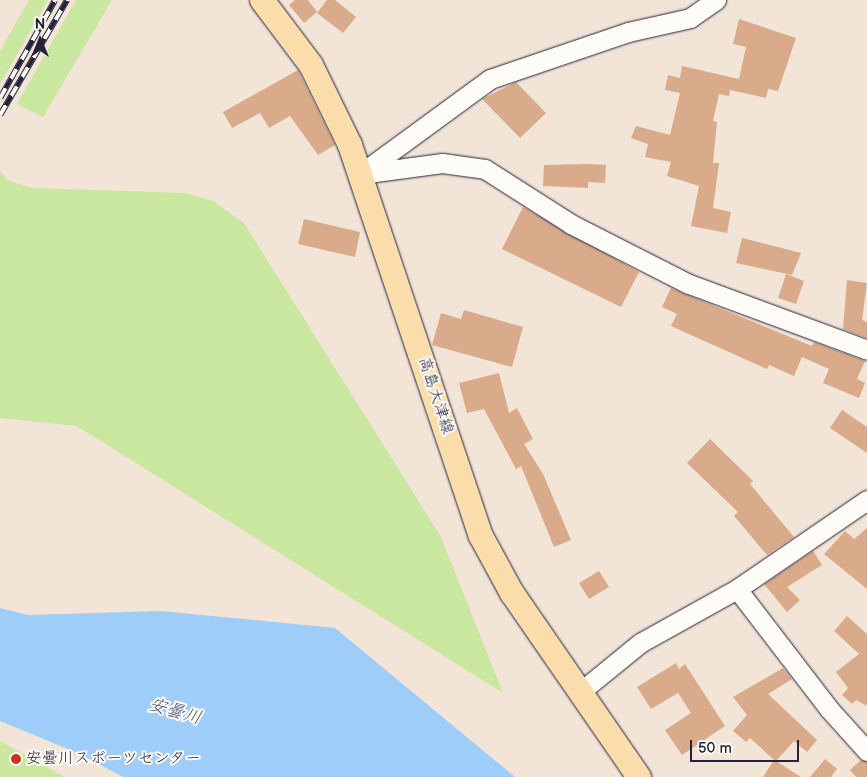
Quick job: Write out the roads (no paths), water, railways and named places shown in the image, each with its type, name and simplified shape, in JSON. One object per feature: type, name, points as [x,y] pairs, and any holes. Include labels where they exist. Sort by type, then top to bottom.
[{"type":"main road","name":"高島大津線","points":[[262,0],[312,65],[360,174],[481,536],[512,593],[639,777]]},
{"type":"street","points":[[360,174],[490,79],[628,32],[690,18],[716,0]]},
{"type":"street","points":[[360,174],[442,163],[485,169],[571,224],[689,284],[867,350]]},
{"type":"street","points":[[580,692],[640,643],[738,589],[867,500]]},
{"type":"street","points":[[738,589],[829,709],[867,751]]},
{"type":"water","name":"安曇川","points":[[0,608],[28,615],[161,611],[335,628],[515,777],[123,777],[80,754],[0,721]]},
{"type":"railway","points":[[0,98],[55,0]]},
{"type":"railway","points":[[0,115],[67,0]]},
{"type":"place","name":"安曇川スポーツセンター","points":[[16,759]]}]
